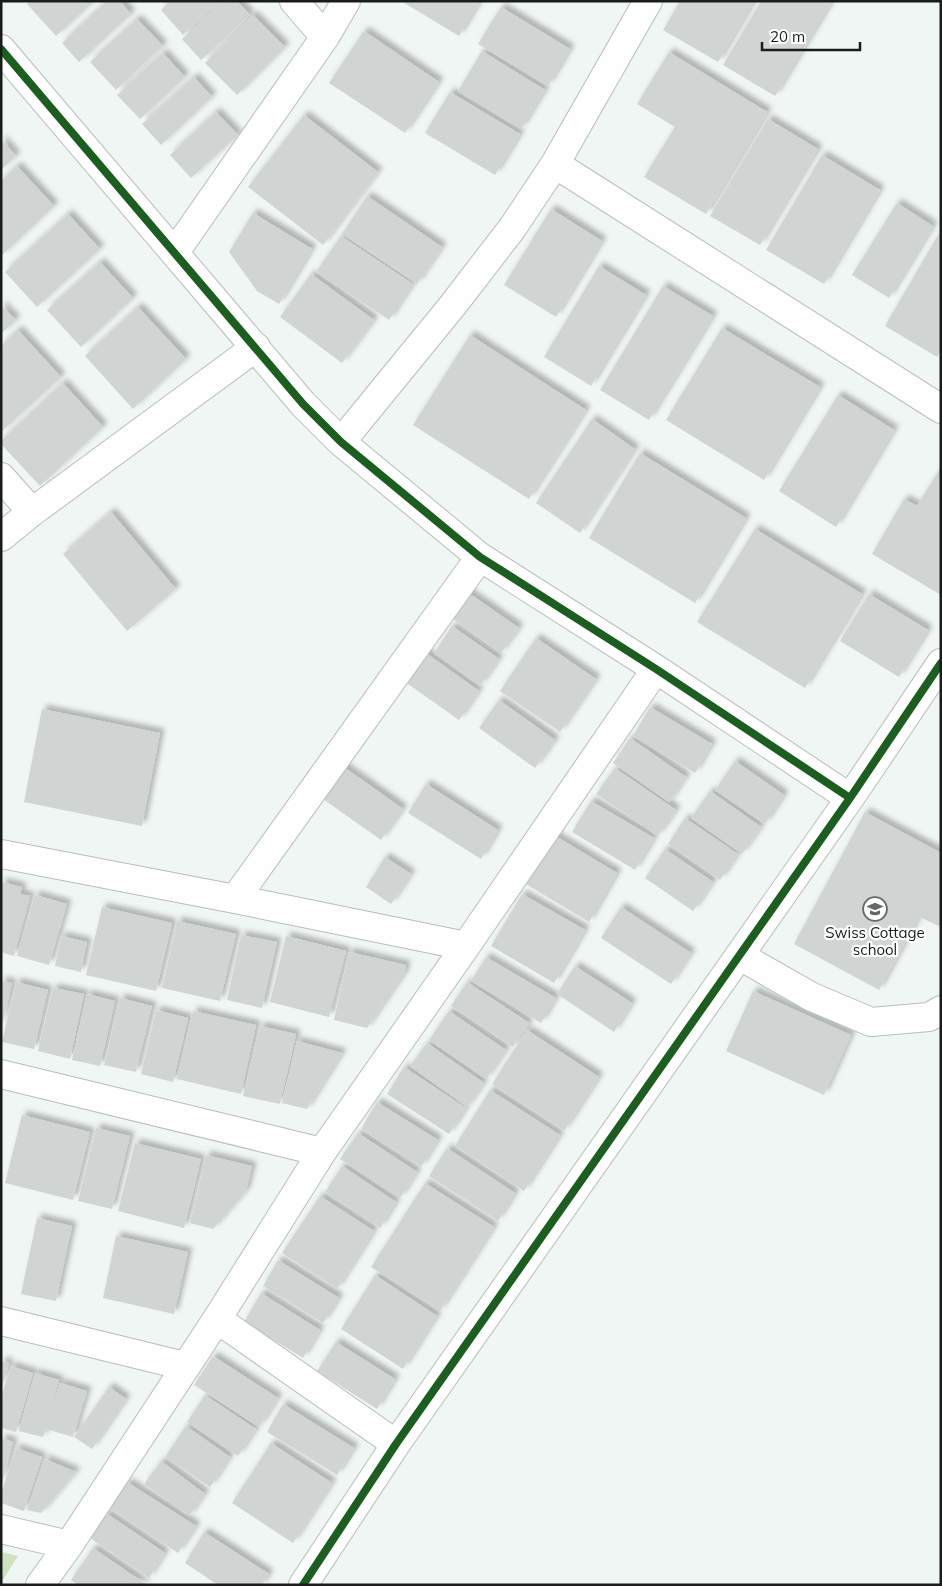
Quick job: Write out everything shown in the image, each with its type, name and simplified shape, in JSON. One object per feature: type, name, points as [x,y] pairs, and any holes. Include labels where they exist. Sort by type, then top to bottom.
[{"type":"street","points":[[294,1],[325,37]]},
{"type":"street","points":[[175,252],[325,37],[346,1]]},
{"type":"street","points":[[341,442],[454,306],[513,227],[555,164],[648,1]]},
{"type":"street","points":[[1,49],[303,404],[341,442],[480,557],[850,798]]},
{"type":"street","points":[[555,164],[941,409]]},
{"type":"street","points":[[1,536],[256,347]]},
{"type":"street","points":[[1,476],[32,512]]},
{"type":"street","points":[[235,899],[480,557]]},
{"type":"street","points":[[304,1585],[396,1444],[740,956],[850,798],[941,662]]},
{"type":"street","points":[[40,1585],[69,1545],[217,1319],[322,1152],[656,670]]},
{"type":"street","points":[[1,854],[466,946]]},
{"type":"street","points":[[740,956],[812,997],[871,1022],[929,1017],[941,1010]]},
{"type":"street","points":[[1,1074],[322,1152]]},
{"type":"street","points":[[217,1319],[396,1444]]},
{"type":"street","points":[[1,1321],[185,1366]]},
{"type":"street","points":[[1,1529],[69,1545]]},
{"type":"green space","points":[[1,1552],[18,1556],[1,1583]]},
{"type":"building","points":[[30,1],[94,1],[56,36],[27,4]]},
{"type":"building","points":[[107,1],[120,1],[131,14],[79,62],[62,43]]},
{"type":"building","points":[[170,1],[220,1],[183,35],[161,10]]},
{"type":"building","points":[[223,1],[237,1],[250,15],[201,60],[182,39]]},
{"type":"building","points":[[401,1],[480,1],[459,36]]},
{"type":"building","points":[[680,1],[754,1],[718,62],[663,30]]},
{"type":"building","points":[[761,1],[832,1],[775,96],[723,65]]},
{"type":"building","points":[[501,7],[570,49],[548,86],[478,44]]},
{"type":"building","points":[[253,15],[285,47],[237,95],[205,63]]},
{"type":"building","points":[[137,19],[163,46],[116,90],[90,62]]},
{"type":"building","points":[[364,31],[439,82],[405,133],[329,83]]},
{"type":"building","points":[[482,51],[545,90],[521,129],[458,91]]},
{"type":"building","points":[[669,52],[767,112],[706,214],[644,177],[675,127],[637,104]]},
{"type":"building","points":[[163,53],[185,77],[140,119],[117,95]]},
{"type":"building","points":[[194,77],[212,97],[161,145],[142,124]]},
{"type":"building","points":[[450,92],[520,134],[495,175],[425,133]]},
{"type":"building","points":[[216,112],[238,135],[191,178],[170,155]]},
{"type":"building","points":[[304,115],[378,172],[323,245],[248,187]]},
{"type":"building","points":[[768,119],[818,149],[760,245],[710,216]]},
{"type":"building","points":[[1,139],[16,156],[1,170]]},
{"type":"building","points":[[822,155],[880,190],[824,284],[766,250]]},
{"type":"building","points":[[17,166],[54,206],[1,256],[1,181]]},
{"type":"building","points":[[367,196],[442,247],[417,284],[342,234]]},
{"type":"building","points":[[897,203],[933,226],[889,298],[852,275]]},
{"type":"building","points":[[551,209],[602,241],[556,317],[504,285]]},
{"type":"building","points":[[253,213],[312,249],[279,304],[257,291],[229,252]]},
{"type":"building","points":[[68,214],[100,249],[37,307],[5,272]]},
{"type":"building","points":[[938,235],[941,237],[941,350],[937,357],[885,326]]},
{"type":"building","points":[[341,236],[413,284],[389,320],[316,272]]},
{"type":"building","points":[[100,262],[133,298],[81,347],[47,310]]},
{"type":"building","points":[[599,266],[646,295],[591,386],[544,357]]},
{"type":"building","points":[[311,274],[374,320],[342,363],[280,317]]},
{"type":"building","points":[[663,286],[713,316],[649,420],[600,390]]},
{"type":"building","points":[[1,305],[16,320],[1,334]]},
{"type":"building","points":[[138,307],[186,359],[133,409],[85,356]]},
{"type":"building","points":[[722,328],[820,387],[764,480],[666,420]]},
{"type":"building","points":[[18,330],[61,377],[1,432],[1,346]]},
{"type":"building","points":[[470,335],[586,410],[529,499],[413,425]]},
{"type":"building","points":[[63,383],[103,427],[40,486],[1,444],[1,441]]},
{"type":"building","points":[[838,395],[894,430],[836,527],[779,491]]},
{"type":"building","points":[[592,419],[635,449],[580,533],[536,503]]},
{"type":"building","points":[[640,453],[746,518],[695,603],[589,538]]},
{"type":"building","points":[[941,467],[941,595],[872,554],[904,499],[917,506]]},
{"type":"building","points":[[111,512],[176,589],[127,631],[63,554]]},
{"type":"building","points":[[755,529],[862,594],[805,688],[697,622]]},
{"type":"building","points":[[463,589],[519,628],[501,653],[446,614]]},
{"type":"building","points":[[869,594],[928,630],[899,677],[840,641]]},
{"type":"building","points":[[452,626],[499,659],[480,686],[434,653]]},
{"type":"building","points":[[536,638],[596,679],[560,732],[500,691]]},
{"type":"building","points":[[419,648],[479,691],[459,720],[398,677]]},
{"type":"building","points":[[499,700],[555,740],[535,768],[479,728]]},
{"type":"building","points":[[650,707],[712,744],[695,773],[633,736]]},
{"type":"building","points":[[42,709],[160,733],[142,826],[24,802]]},
{"type":"building","points":[[630,738],[686,777],[669,802],[613,763]]},
{"type":"building","points":[[334,760],[403,809],[381,840],[313,792]]},
{"type":"building","points":[[735,761],[784,795],[765,824],[715,790]]},
{"type":"building","points":[[615,768],[676,810],[658,836],[596,794]]},
{"type":"building","points":[[426,784],[498,830],[481,859],[408,813]]},
{"type":"building","points":[[710,791],[761,827],[742,854],[691,818]]},
{"type":"building","points":[[591,801],[654,838],[635,870],[572,832]]},
{"type":"building","points":[[865,812],[941,853],[941,927],[919,917],[879,990],[794,944]]},
{"type":"building","points":[[685,818],[738,854],[720,880],[668,844]]},
{"type":"building","points":[[552,834],[617,873],[589,922],[524,883]]},
{"type":"building","points":[[665,849],[713,882],[693,911],[645,878]]},
{"type":"building","points":[[385,857],[411,874],[391,904],[366,887]]},
{"type":"building","points":[[1,882],[22,887],[20,894],[30,896],[14,956],[1,952]]},
{"type":"building","points":[[522,894],[585,930],[554,983],[491,946]]},
{"type":"building","points":[[35,895],[67,904],[49,965],[17,956]]},
{"type":"building","points":[[102,907],[172,923],[156,991],[86,975]]},
{"type":"building","points":[[621,907],[691,953],[671,984],[601,938]]},
{"type":"building","points":[[177,921],[236,934],[220,1001],[162,988]]},
{"type":"building","points":[[241,935],[277,942],[262,1008],[227,1000]]},
{"type":"building","points":[[61,936],[87,942],[81,972],[55,966]]},
{"type":"building","points":[[286,936],[346,951],[329,1017],[270,1002]]},
{"type":"building","points":[[349,952],[406,965],[404,974],[367,1028],[334,1020]]},
{"type":"building","points":[[486,957],[556,998],[541,1023],[471,981]]},
{"type":"building","points":[[575,966],[632,1003],[614,1032],[557,994]]},
{"type":"building","points":[[1,981],[12,983],[2,1025],[1,1025]]},
{"type":"building","points":[[16,982],[48,990],[34,1049],[2,1042]]},
{"type":"building","points":[[467,982],[529,1023],[513,1047],[451,1006]]},
{"type":"building","points":[[53,988],[84,994],[70,1059],[38,1051]]},
{"type":"building","points":[[753,991],[851,1035],[824,1095],[726,1051]]},
{"type":"building","points":[[87,994],[115,1001],[100,1066],[72,1060]]},
{"type":"building","points":[[120,998],[152,1006],[136,1072],[104,1065]]},
{"type":"building","points":[[156,1010],[188,1018],[173,1082],[141,1074]]},
{"type":"building","points":[[193,1011],[256,1025],[241,1094],[177,1079]]},
{"type":"building","points":[[449,1011],[506,1050],[486,1079],[429,1040]]},
{"type":"building","points":[[260,1026],[296,1034],[280,1104],[243,1096]]},
{"type":"building","points":[[527,1030],[599,1077],[564,1131],[492,1084]]},
{"type":"building","points":[[297,1041],[342,1053],[307,1109],[282,1103]]},
{"type":"building","points":[[427,1043],[484,1083],[467,1107],[410,1066]]},
{"type":"building","points":[[404,1067],[466,1108],[449,1134],[387,1094]]},
{"type":"building","points":[[490,1090],[560,1135],[524,1191],[455,1146]]},
{"type":"building","points":[[377,1102],[438,1140],[421,1167],[361,1129]]},
{"type":"building","points":[[22,1115],[90,1132],[73,1200],[5,1183]]},
{"type":"building","points":[[96,1128],[130,1136],[112,1209],[78,1201]]},
{"type":"building","points":[[358,1133],[417,1172],[400,1198],[340,1159]]},
{"type":"building","points":[[135,1143],[201,1159],[184,1228],[118,1211]]},
{"type":"building","points":[[447,1148],[515,1193],[498,1221],[429,1176]]},
{"type":"building","points":[[206,1155],[252,1166],[246,1191],[213,1229],[190,1223]]},
{"type":"building","points":[[342,1166],[396,1202],[380,1228],[325,1192]]},
{"type":"building","points":[[425,1183],[494,1227],[440,1311],[371,1267]]},
{"type":"building","points":[[320,1196],[374,1231],[337,1289],[282,1253]]},
{"type":"building","points":[[37,1218],[72,1226],[56,1301],[21,1294]]},
{"type":"building","points":[[116,1236],[188,1252],[174,1314],[103,1298]]},
{"type":"building","points":[[278,1260],[339,1298],[323,1323],[263,1286]]},
{"type":"building","points":[[375,1275],[437,1316],[403,1369],[341,1329]]},
{"type":"building","points":[[261,1293],[320,1330],[303,1358],[244,1322]]},
{"type":"building","points":[[336,1342],[395,1379],[377,1409],[317,1371]]},
{"type":"building","points":[[213,1356],[278,1398],[259,1427],[194,1385]]},
{"type":"building","points":[[1,1361],[9,1363],[2,1387],[1,1387]]},
{"type":"building","points":[[11,1366],[33,1373],[16,1432],[1,1428],[1,1398]]},
{"type":"building","points":[[35,1373],[59,1380],[47,1423],[60,1383],[87,1391],[73,1437],[46,1429],[43,1437],[19,1431]]},
{"type":"building","points":[[109,1387],[126,1399],[92,1449],[74,1437]]},
{"type":"building","points":[[205,1395],[256,1429],[238,1456],[187,1422]]},
{"type":"building","points":[[283,1404],[354,1448],[337,1475],[267,1432]]},
{"type":"building","points":[[186,1426],[230,1457],[210,1487],[165,1457]]},
{"type":"building","points":[[1,1438],[13,1442],[2,1483],[1,1483]]},
{"type":"building","points":[[271,1443],[332,1483],[293,1543],[232,1503]]},
{"type":"building","points":[[16,1448],[42,1457],[24,1511],[1,1503],[1,1494]]},
{"type":"building","points":[[45,1459],[76,1472],[41,1513],[27,1510]]},
{"type":"building","points":[[161,1461],[205,1494],[189,1516],[144,1484]]},
{"type":"building","points":[[127,1482],[196,1526],[178,1553],[110,1509]]},
{"type":"building","points":[[106,1513],[165,1553],[149,1578],[90,1538]]},
{"type":"building","points":[[204,1532],[269,1574],[262,1585],[218,1585],[185,1563]]},
{"type":"building","points":[[93,1548],[147,1585],[78,1585],[71,1580]]},
{"type":"cycle path","points":[[1,49],[303,404],[341,442],[480,557],[656,669],[850,798]]},
{"type":"cycle path","points":[[303,1585],[396,1444],[850,798],[941,663]]},
{"type":"place","name":"Swiss Cottage school","points":[[875,909]]}]
